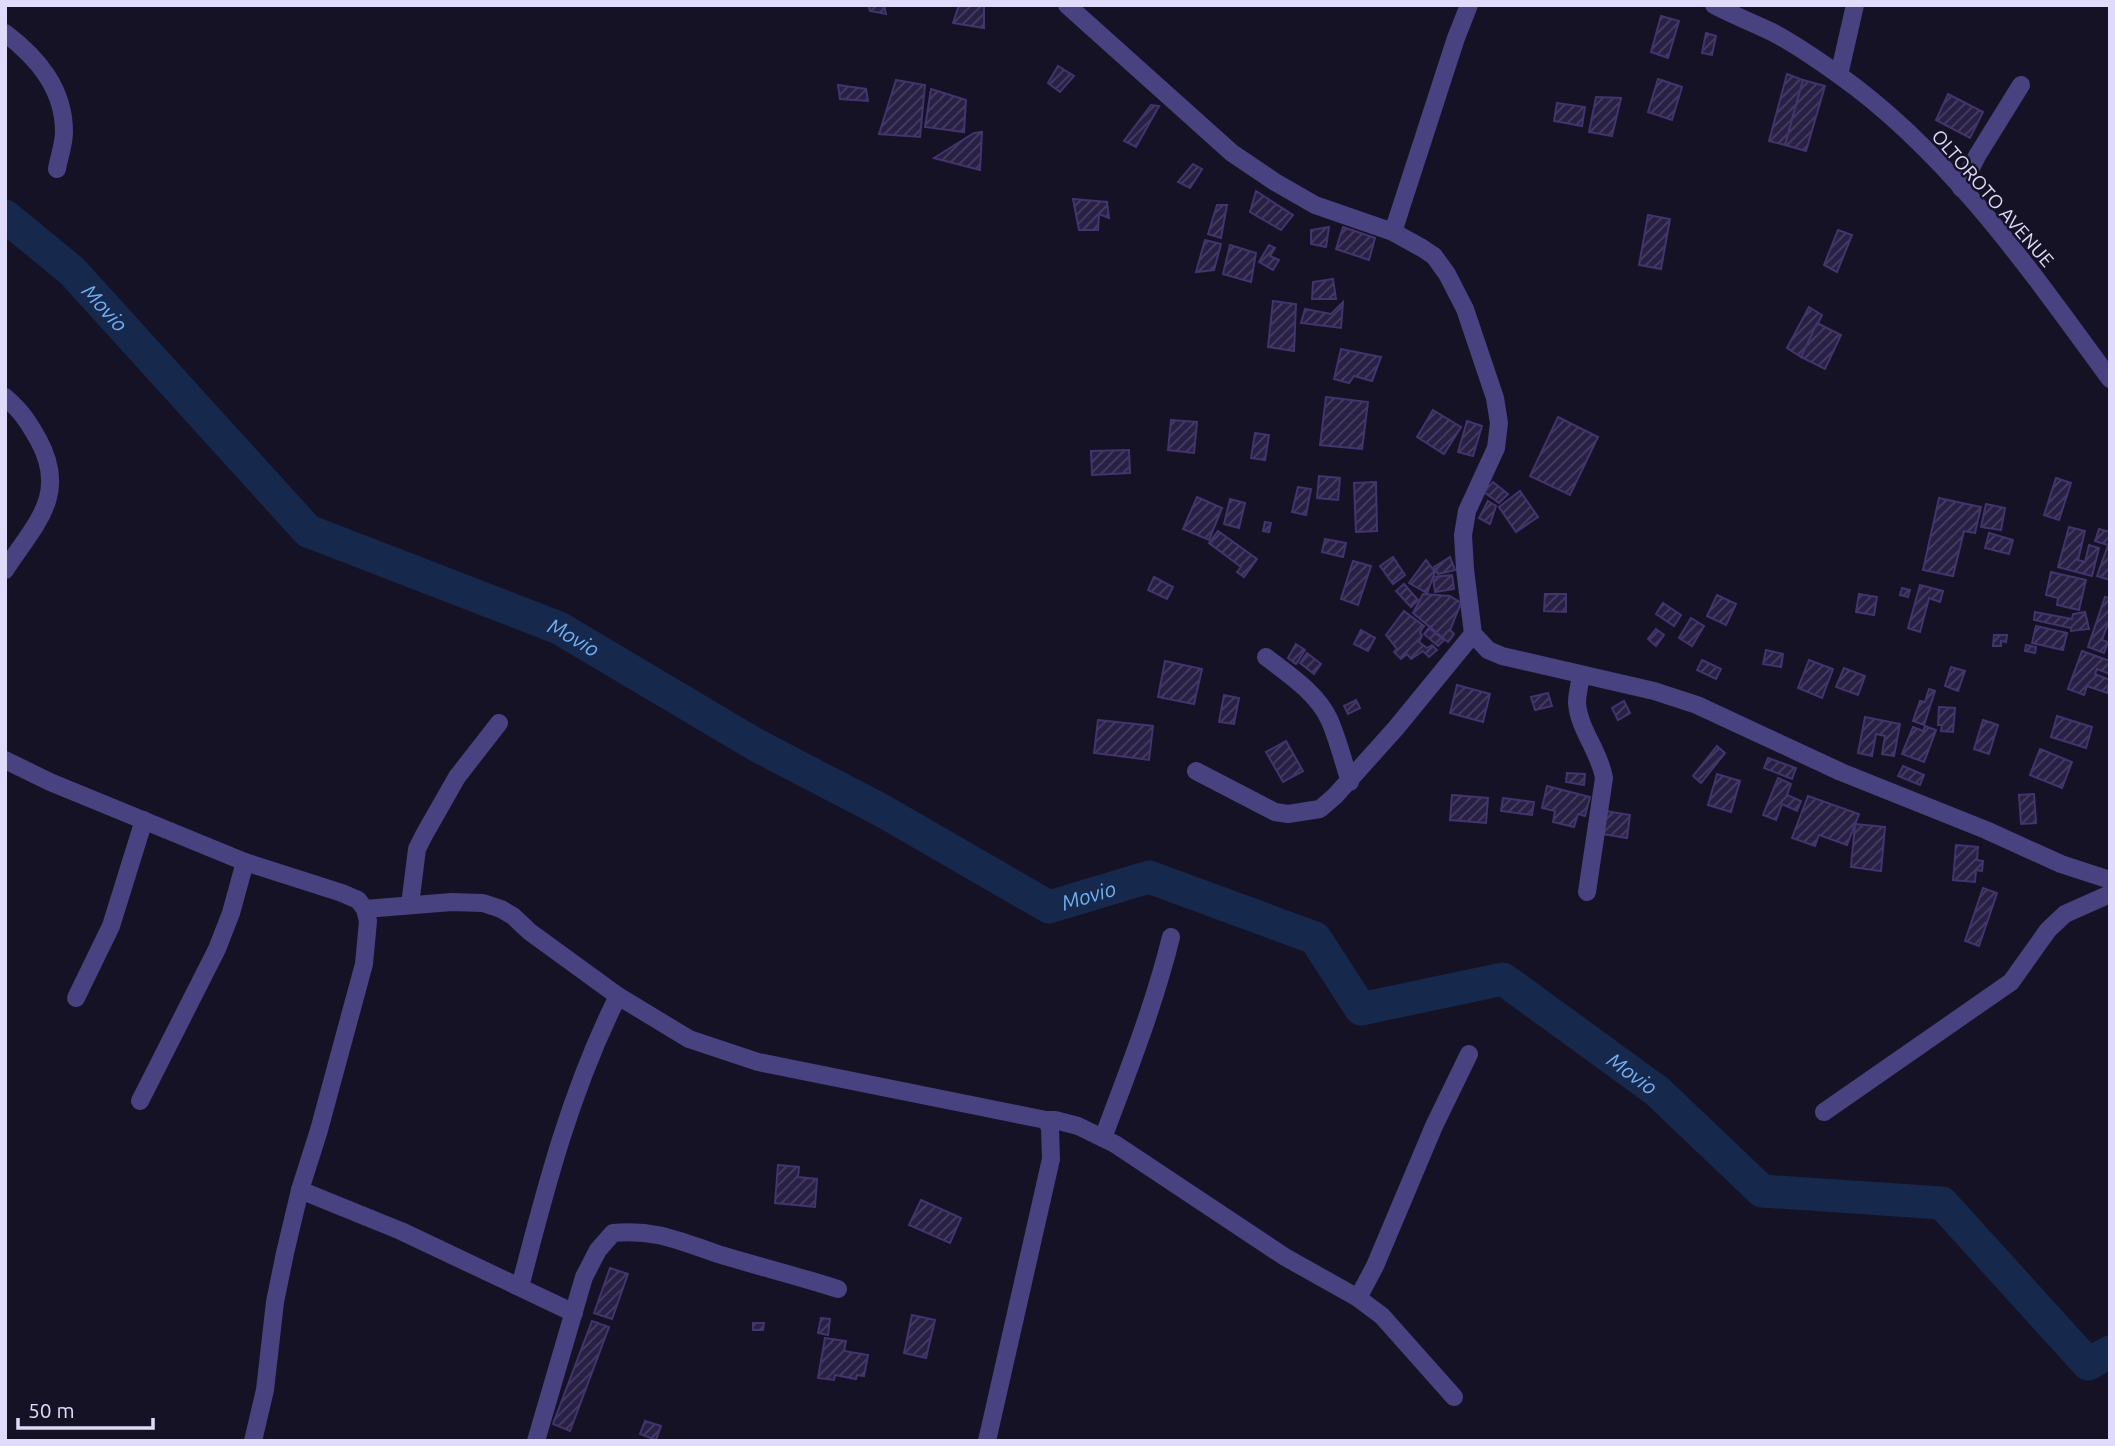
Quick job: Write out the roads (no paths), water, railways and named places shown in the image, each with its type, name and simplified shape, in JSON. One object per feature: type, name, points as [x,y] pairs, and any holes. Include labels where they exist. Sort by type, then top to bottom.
[{"type":"street","points":[[1067,5],[1232,153],[1315,205],[1393,232],[1434,256],[1447,274],[1465,309],[1495,398],[1499,423],[1496,448],[1467,511],[1464,535],[1465,569],[1474,634],[1488,650],[1502,656],[1654,691],[1697,705],[1841,772],[2061,863],[2110,880]]},
{"type":"street","points":[[1393,232],[1469,5]]},
{"type":"street","name":"OLTOROTO AVENUE","points":[[1714,5],[1773,33],[1839,75],[1908,132],[1961,188],[2044,289],[2110,379]]},
{"type":"street","points":[[1839,75],[1855,5]]},
{"type":"street","points":[[5,33],[29,51],[44,69],[60,99],[64,133],[57,169]]},
{"type":"street","points":[[1961,188],[1977,156],[2021,85]]},
{"type":"street","points":[[5,397],[23,413],[47,456],[52,479],[44,510],[5,570]]},
{"type":"street","points":[[1196,771],[1275,812],[1288,814],[1320,809],[1349,782],[1474,634]]},
{"type":"street","points":[[1266,657],[1298,682],[1328,717],[1349,782]]},
{"type":"street","points":[[1581,674],[1577,699],[1581,722],[1602,765],[1604,778],[1587,892]]},
{"type":"street","points":[[410,905],[416,856],[424,835],[457,777],[499,723]]},
{"type":"street","points":[[5,760],[50,782],[245,862],[342,893],[358,900],[365,909],[368,921],[364,964],[300,1190],[282,1265],[265,1390],[253,1441]]},
{"type":"street","points":[[76,998],[111,926],[144,820]]},
{"type":"street","points":[[140,1101],[217,949],[245,862]]},
{"type":"street","points":[[1824,1112],[2011,982],[2048,930],[2065,914],[2110,894]]},
{"type":"street","points":[[365,909],[452,902],[483,903],[513,916],[530,932],[618,996],[689,1039],[758,1062],[1078,1126],[1115,1144],[1285,1257],[1358,1298],[1382,1316],[1454,1397]]},
{"type":"street","points":[[1103,1138],[1149,1016],[1171,937]]},
{"type":"street","points":[[520,1287],[562,1132],[597,1038],[618,996]]},
{"type":"street","points":[[1358,1298],[1375,1266],[1434,1126],[1469,1054]]},
{"type":"street","points":[[987,1441],[1051,1159],[1050,1128],[1046,1120]]},
{"type":"street","points":[[300,1190],[401,1231],[574,1313]]},
{"type":"street","points":[[536,1441],[584,1277],[597,1250],[613,1233],[636,1231],[667,1236],[838,1289]]},
{"type":"waterway","name":"Movio","points":[[5,216],[72,271],[308,531],[559,628],[758,746],[881,810],[1049,907],[1149,877],[1315,938],[1361,1009],[1503,979],[1657,1091],[1762,1191],[1942,1203],[2088,1364],[2110,1352]]}]
